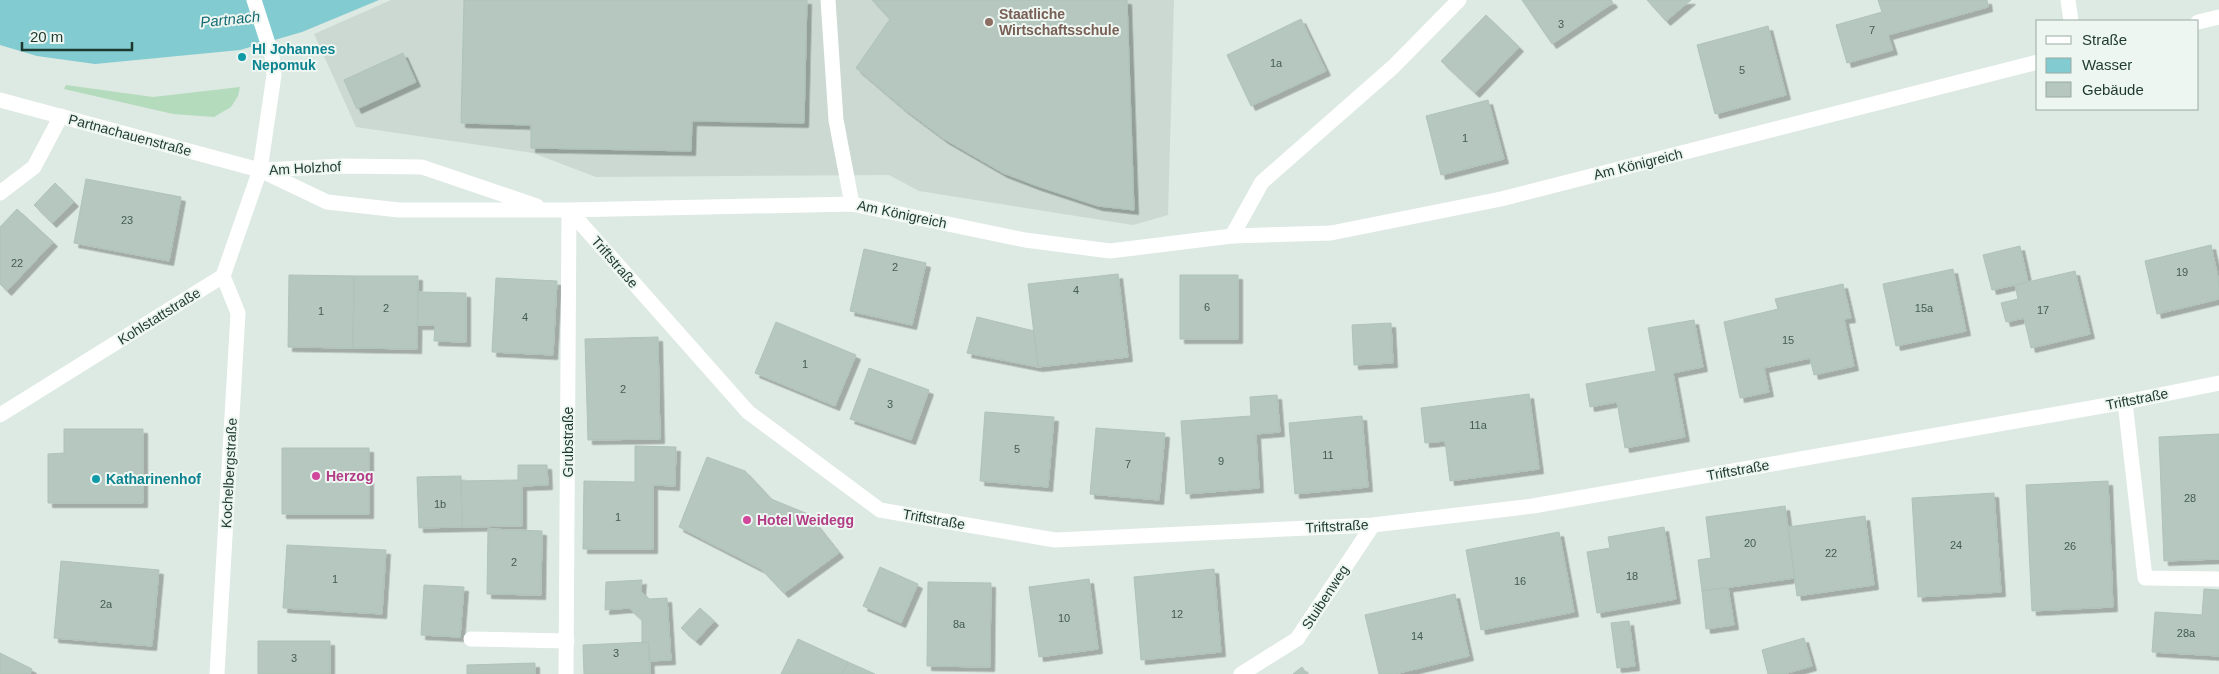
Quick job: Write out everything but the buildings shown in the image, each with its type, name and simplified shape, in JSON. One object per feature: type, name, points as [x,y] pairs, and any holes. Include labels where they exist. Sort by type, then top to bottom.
[{"type":"street","points":[[223,276],[260,170],[274,75],[272,56],[254,0]]},
{"type":"street","points":[[828,0],[836,120],[852,204]]},
{"type":"street","points":[[1232,236],[1262,182],[1393,67],[1459,0]]},
{"type":"street","points":[[2068,0],[2071,20]]},
{"type":"street","points":[[2199,22],[2219,17]]},
{"type":"street","name":"Am Königreich","points":[[569,210],[852,204],[1025,240],[1110,251],[1232,236],[1331,233],[1501,200],[2036,63]]},
{"type":"street","name":"Partnachauenstraße","points":[[0,100],[260,170]]},
{"type":"street","points":[[0,193],[34,167],[61,116]]},
{"type":"street","name":"Am Holzhof","points":[[260,170],[343,166],[422,167],[550,210]]},
{"type":"street","name":"Am Holzhof","points":[[260,170],[327,202],[399,210],[569,210]]},
{"type":"street","name":"Triftstraße","points":[[569,210],[748,412],[880,510],[1055,540],[1372,525],[1533,506],[2125,402],[2219,383]]},
{"type":"street","name":"Grubstraße","points":[[566,674],[569,210]]},
{"type":"street","name":"Kohlstattstraße","points":[[0,415],[223,276]]},
{"type":"street","name":"Kochelbergstraße","points":[[217,674],[238,313],[223,276]]},
{"type":"street","points":[[2125,402],[2145,578],[2219,579]]},
{"type":"street","name":"Stuibenweg","points":[[1242,674],[1298,639],[1372,525]]},
{"type":"street","points":[[471,639],[567,641]]},
{"type":"shaded area","points":[[391,0],[1174,0],[1168,215],[1133,225],[919,191],[889,175],[596,177],[533,153],[356,127],[314,34]]},
{"type":"green space","points":[[66,85],[153,97],[240,87],[238,96],[231,107],[214,117],[173,114],[64,89]]},
{"type":"water","name":"Partnach","points":[[0,0],[379,0],[302,32],[240,50],[95,64],[37,56],[0,45]]},
{"type":"place","name":"Staatliche Wirtschaftsschule","points":[[989,22]]},
{"type":"place","name":"Hl Johannes Nepomuk","points":[[242,57]]},
{"type":"place","name":"Herzog","points":[[316,476]]},
{"type":"place","name":"Katharinenhof","points":[[96,479]]},
{"type":"place","name":"Hotel Weidegg","points":[[747,520]]}]
